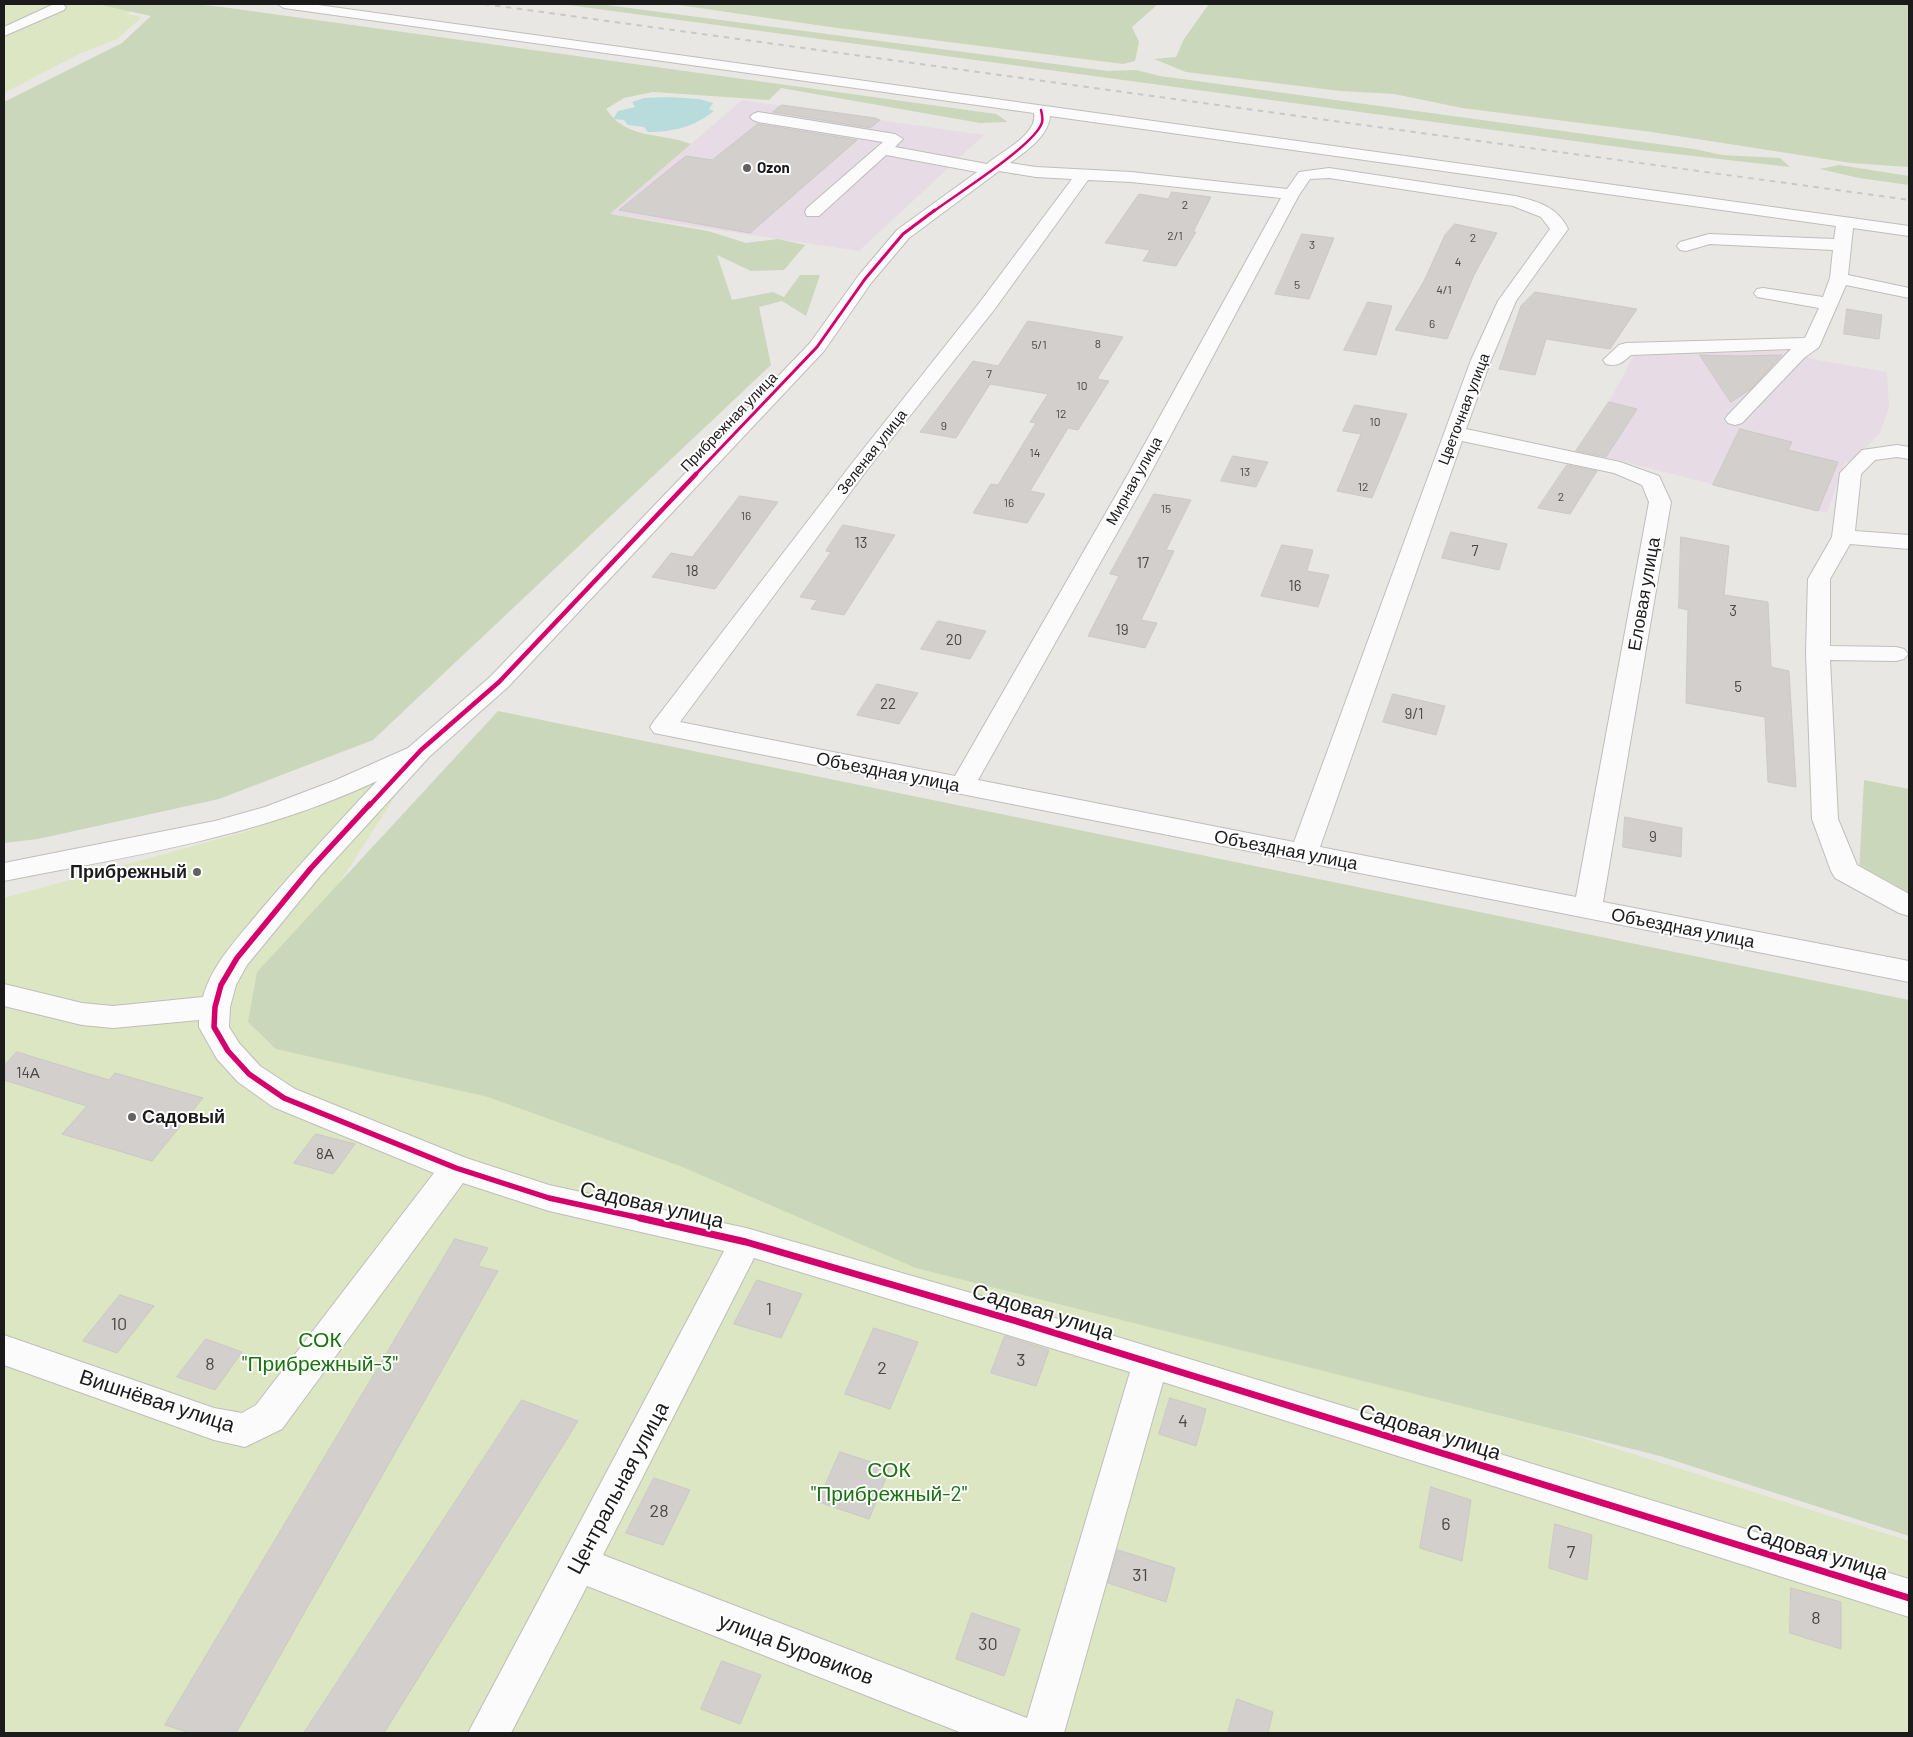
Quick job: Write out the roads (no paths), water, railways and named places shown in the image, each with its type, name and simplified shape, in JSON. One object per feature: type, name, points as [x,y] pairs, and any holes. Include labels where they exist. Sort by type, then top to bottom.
[{"type":"street","points":[[4,32],[59,7],[41,4]]},
{"type":"street","points":[[284,4],[1909,231]]},
{"type":"street","name":"Прибрежная улица","points":[[421,750],[499,682],[817,347],[865,279],[903,234],[1033,136],[1041,125],[1043,117],[1041,110]]},
{"type":"street","points":[[758,117],[895,138],[813,212]]},
{"type":"street","points":[[883,150],[1036,172],[1082,176],[1131,177],[1291,194]]},
{"type":"street","name":"Цветочная улица","points":[[1304,853],[1481,360],[1508,301],[1559,229],[1556,220],[1542,209],[1515,201],[1329,172],[1305,175]]},
{"type":"street","name":"Мирная улица","points":[[962,786],[1138,476],[1291,194],[1305,175]]},
{"type":"street","name":"Зеленая улица","points":[[662,727],[726,646],[860,466],[987,306],[1082,176]]},
{"type":"street","points":[[1735,419],[1797,354],[1812,343],[1830,304],[1838,278],[1844,222]]},
{"type":"street","points":[[1686,246],[1709,239],[1842,245]]},
{"type":"street","points":[[1838,278],[1909,294]]},
{"type":"street","points":[[1763,293],[1830,304]]},
{"type":"street","points":[[1613,360],[1626,349],[1812,343]]},
{"type":"street","name":"Еловая улица","points":[[1454,433],[1620,468],[1650,481],[1660,502],[1588,909]]},
{"type":"street","points":[[1909,453],[1897,451],[1869,454],[1851,474],[1843,537],[1819,578],[1818,653],[1825,819],[1845,871],[1909,906]]},
{"type":"street","points":[[1843,537],[1909,542]]},
{"type":"street","points":[[1818,653],[1896,654]]},
{"type":"street","name":"Объездная улица","points":[[662,727],[1909,972]]},
{"type":"street","points":[[4,872],[169,841],[274,813],[344,786],[421,750]]},
{"type":"street","points":[[4,994],[82,1014],[113,1017],[214,1007],[221,985],[243,951],[311,868],[421,750]]},
{"type":"street","name":"Садовая улица","points":[[214,1007],[214,1027],[228,1051],[249,1074],[284,1098],[456,1168],[549,1198],[746,1242],[1016,1320],[1909,1598]]},
{"type":"street","name":"Вишнёвая улица","points":[[4,1350],[214,1424],[245,1430],[269,1417],[456,1168]]},
{"type":"street","name":"Центральная улица","points":[[489,1733],[746,1242]]},
{"type":"street","points":[[1043,1733],[1151,1362]]},
{"type":"street","name":"улица Буровиков","points":[[578,1564],[1014,1733]]},
{"type":"water","points":[[644,98],[699,99],[713,103],[709,109],[714,111],[691,125],[675,130],[657,132],[648,132],[644,127],[628,125],[624,120],[613,119],[618,111],[635,107],[632,102]]},
{"type":"railway","points":[[484,4],[1909,200]]},
{"type":"place","name":"Ozon","points":[[747,168]]},
{"type":"place","name":"Прибрежный","points":[[197,872]]},
{"type":"place","name":"Садовый","points":[[132,1117]]},
{"type":"park label","name":"СОК \"Прибрежный-3\"","points":[[320,1352]]},
{"type":"park label","name":"СОК \"Прибрежный-2\"","points":[[889,1482]]}]
